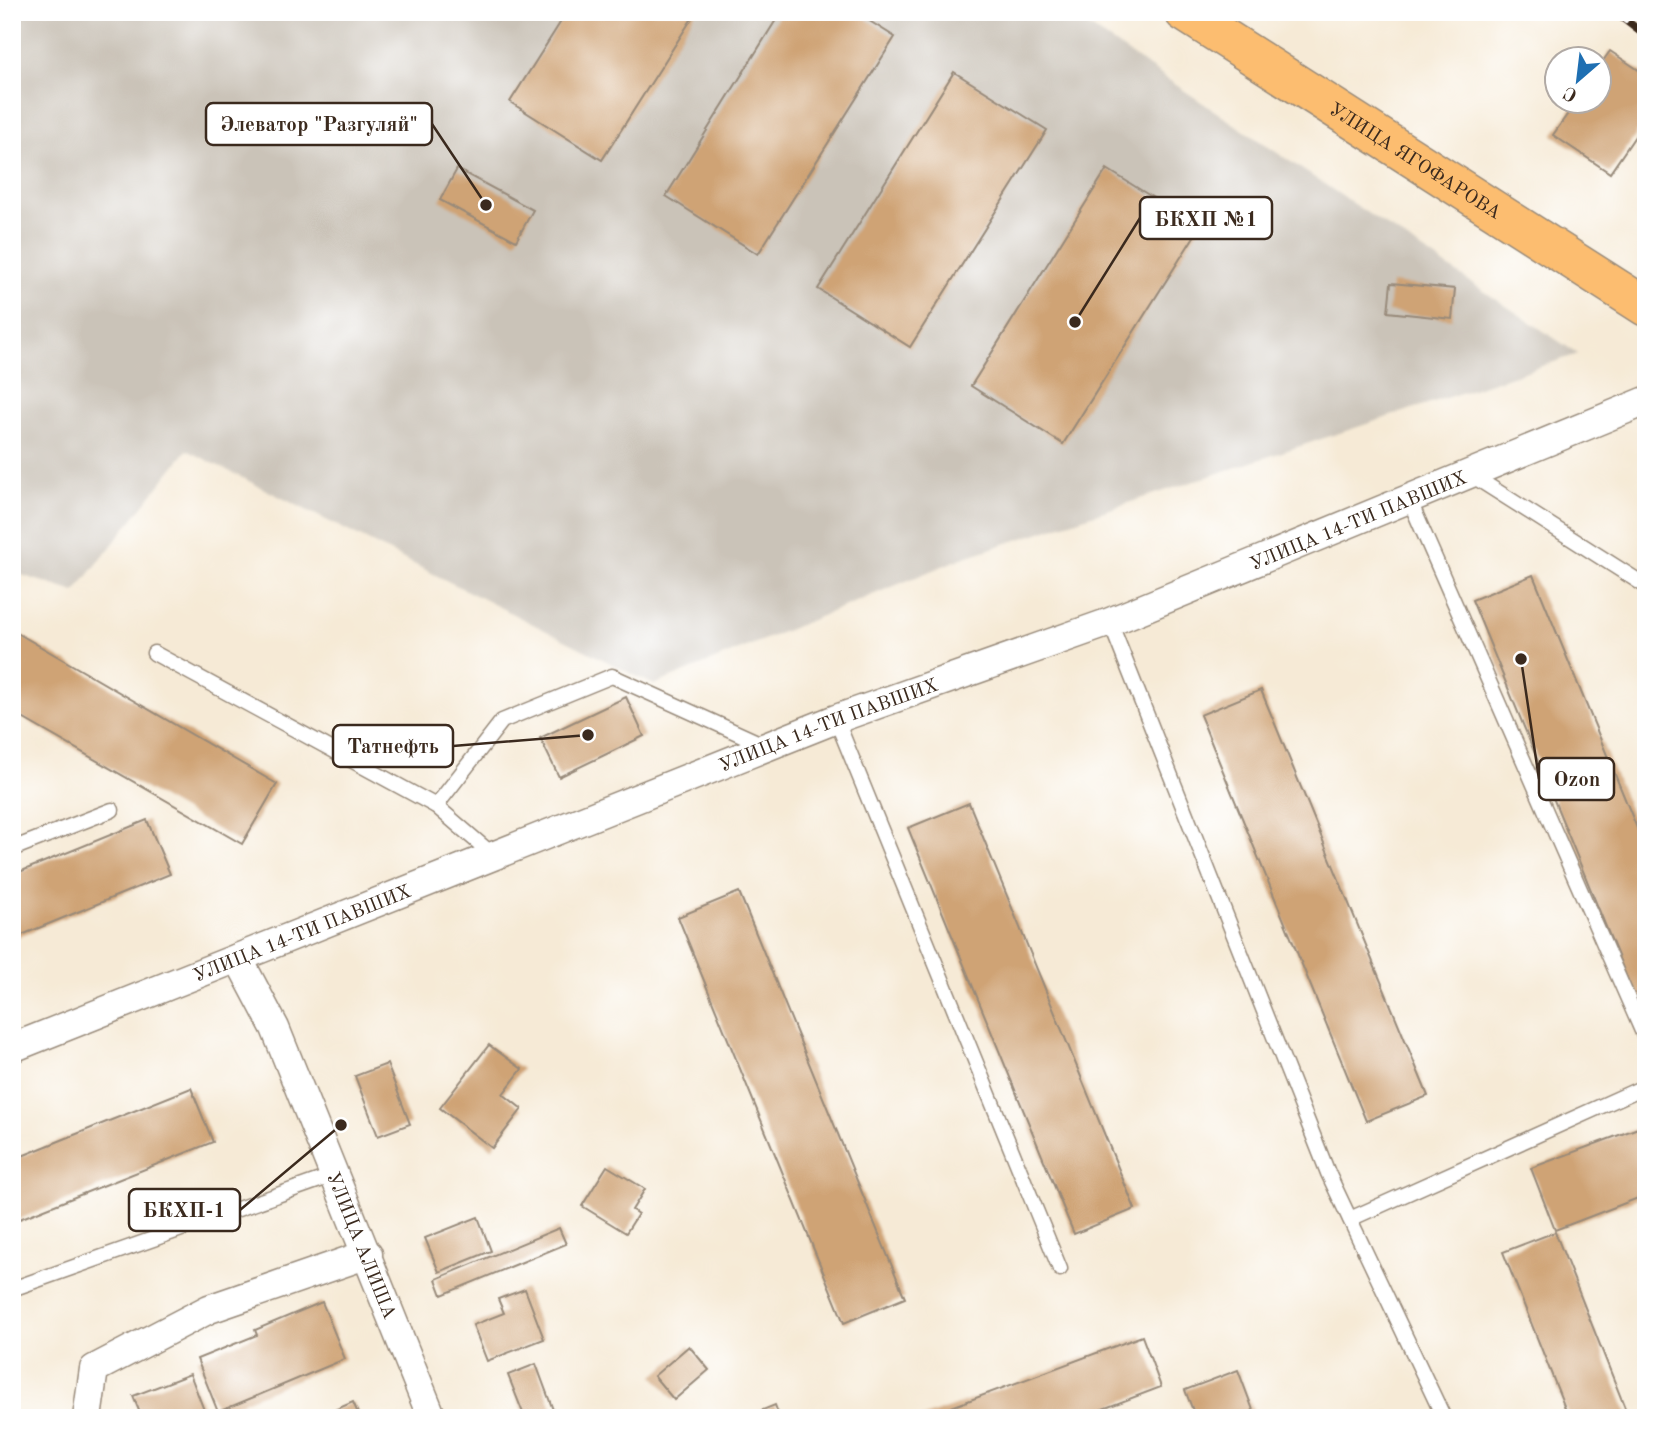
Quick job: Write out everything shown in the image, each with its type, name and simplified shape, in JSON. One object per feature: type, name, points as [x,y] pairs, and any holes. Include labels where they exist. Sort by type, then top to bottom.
[{"type":"main road","name":"УЛИЦА ЯГОФАРОВА","points":[[1184,12],[1646,307]]},
{"type":"street","name":"УЛИЦА 14-ТИ ПАВШИХ","points":[[12,1048],[836,719],[1110,622],[1646,401]]},
{"type":"street","name":"УЛИЦА АЛИША","points":[[239,958],[275,1028],[432,1418]]},
{"type":"street","points":[[87,1418],[94,1368],[209,1309],[368,1254]]},
{"type":"lane","points":[[1469,474],[1646,586]]},
{"type":"lane","points":[[1409,499],[1646,1040]]},
{"type":"lane","points":[[1110,622],[1328,1173],[1444,1418]]},
{"type":"lane","points":[[154,653],[436,806],[495,857]]},
{"type":"lane","points":[[436,806],[502,721],[612,676],[768,747]]},
{"type":"lane","points":[[836,719],[1060,1269]]},
{"type":"lane","points":[[12,849],[112,810]]},
{"type":"lane","points":[[1350,1219],[1646,1086]]},
{"type":"lane","points":[[12,1289],[334,1175]]},
{"type":"shaded area","points":[[12,12],[1067,12],[1578,354],[962,558],[654,685],[187,450],[75,592],[12,572]]},
{"type":"building","points":[[567,12],[696,12],[602,160],[510,102]]},
{"type":"building","points":[[781,12],[855,12],[895,37],[758,254],[666,196]]},
{"type":"building","points":[[1612,52],[1646,75],[1646,120],[1610,173],[1553,135],[1566,116],[1612,116]]},
{"type":"building","points":[[954,72],[1047,130],[910,347],[818,289]]},
{"type":"building","points":[[457,169],[533,210],[516,241],[440,200]]},
{"type":"building","points":[[1107,169],[1200,227],[1063,444],[971,386]]},
{"type":"building","points":[[1391,283],[1455,289],[1452,319],[1388,312]]},
{"type":"building","points":[[1533,575],[1646,850],[1646,1002],[1638,1005],[1472,600]]},
{"type":"building","points":[[12,630],[277,784],[242,844],[12,712]]},
{"type":"building","points":[[1261,690],[1428,1096],[1366,1121],[1200,715]]},
{"type":"building","points":[[626,697],[644,736],[559,777],[540,738]]},
{"type":"building","points":[[969,803],[1135,1209],[1074,1234],[908,828]]},
{"type":"building","points":[[147,820],[170,874],[12,939],[12,875]]},
{"type":"building","points":[[739,892],[905,1298],[844,1323],[678,917]]},
{"type":"building","points":[[489,1045],[522,1069],[503,1094],[522,1109],[492,1148],[440,1108]]},
{"type":"building","points":[[387,1064],[410,1124],[378,1136],[355,1076]]},
{"type":"building","points":[[191,1088],[213,1142],[12,1222],[12,1160]]},
{"type":"building","points":[[1646,1125],[1646,1195],[1555,1230],[1531,1168]]},
{"type":"building","points":[[607,1166],[645,1189],[632,1210],[638,1214],[626,1233],[582,1206]]},
{"type":"building","points":[[478,1217],[491,1251],[439,1272],[425,1238]]},
{"type":"building","points":[[559,1228],[566,1244],[442,1295],[436,1279]]},
{"type":"building","points":[[1555,1232],[1629,1418],[1569,1418],[1503,1252]]},
{"type":"building","points":[[525,1289],[544,1339],[487,1361],[473,1325],[504,1313],[498,1299]]},
{"type":"building","points":[[322,1302],[345,1359],[218,1412],[197,1359],[257,1335],[255,1330]]},
{"type":"building","points":[[1142,1336],[1161,1387],[1079,1418],[922,1418]]},
{"type":"building","points":[[689,1346],[709,1370],[674,1400],[654,1376]]},
{"type":"building","points":[[536,1364],[556,1418],[525,1418],[508,1375]]},
{"type":"building","points":[[1238,1370],[1256,1418],[1196,1418],[1185,1390]]},
{"type":"building","points":[[190,1374],[207,1418],[142,1418],[133,1396]]},
{"type":"building","points":[[353,1402],[360,1418],[316,1418]]},
{"type":"building","points":[[775,1405],[780,1418],[743,1418]]},
{"type":"building","points":[[1391,1412],[1393,1418],[1376,1418]]},
{"type":"railway","points":[[1615,12],[1646,36]]},
{"type":"place","name":"Элеватор \"Разгуляй\"","points":[[486,205]]},
{"type":"place","name":"БКХП №1","points":[[1075,322]]},
{"type":"place","name":"Ozon","points":[[1521,659]]},
{"type":"place","name":"Татнефть","points":[[588,735]]},
{"type":"place","name":"БКХП-1","points":[[341,1125]]}]
